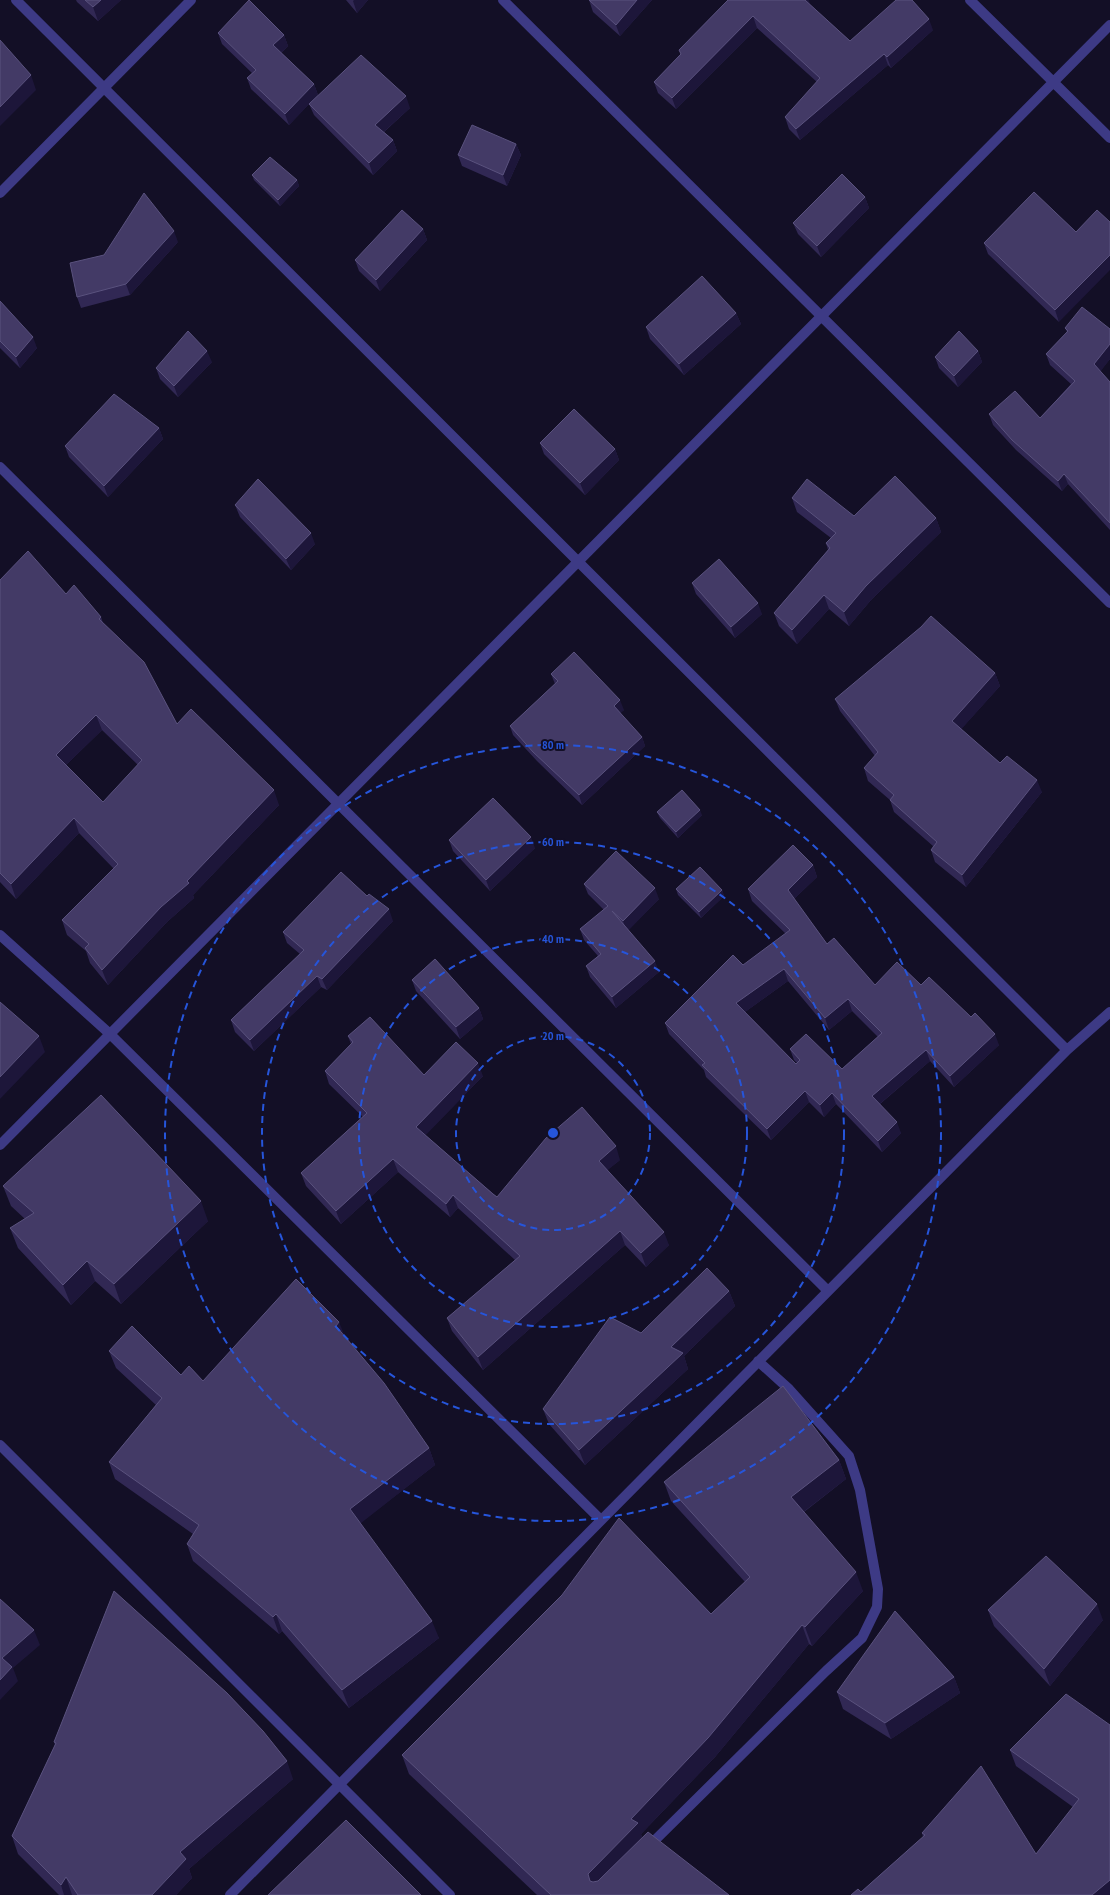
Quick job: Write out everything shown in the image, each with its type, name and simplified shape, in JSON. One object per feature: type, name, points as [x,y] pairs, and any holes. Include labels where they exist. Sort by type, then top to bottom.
[{"type":"street","points":[[16,0],[103,89],[1067,1050]]},
{"type":"street","points":[[0,193],[191,0]]},
{"type":"street","points":[[503,0],[1110,603]]},
{"type":"street","points":[[970,0],[1110,138]]},
{"type":"street","points":[[0,1145],[577,561],[1110,25]]},
{"type":"street","points":[[0,466],[828,1291]]},
{"type":"street","points":[[0,935],[110,1034],[601,1520]]},
{"type":"street","points":[[230,1895],[1067,1050],[1110,1012]]},
{"type":"street","points":[[640,1856],[826,1671],[862,1638],[877,1607],[878,1589],[860,1490],[849,1456],[789,1389],[758,1361]]},
{"type":"street","points":[[0,1445],[450,1895]]},
{"type":"building","points":[[85,0],[101,0],[93,7]]},
{"type":"building","points":[[249,0],[284,35],[273,45],[314,84],[285,114],[247,78],[256,70],[218,33]]},
{"type":"building","points":[[589,0],[637,0],[616,25]]},
{"type":"building","points":[[728,0],[805,0],[850,41],[896,0],[912,0],[929,19],[887,57],[884,54],[796,129],[785,117],[820,78],[753,16],[672,98],[654,82],[681,54],[679,50]]},
{"type":"building","points":[[0,40],[31,75],[0,107]]},
{"type":"building","points":[[361,55],[406,96],[375,125],[393,140],[369,163],[309,104]]},
{"type":"building","points":[[472,125],[516,144],[503,175],[458,155]]},
{"type":"building","points":[[270,157],[297,180],[278,200],[252,175]]},
{"type":"building","points":[[842,174],[865,197],[817,246],[793,223]]},
{"type":"building","points":[[1034,192],[1076,232],[1097,210],[1110,222],[1110,255],[1055,310],[984,243]]},
{"type":"building","points":[[144,193],[174,231],[126,284],[77,297],[70,263],[104,255]]},
{"type":"building","points":[[402,210],[423,229],[376,280],[355,260]]},
{"type":"building","points":[[702,276],[736,313],[679,364],[646,327]]},
{"type":"building","points":[[0,301],[33,337],[16,357],[0,341]]},
{"type":"building","points":[[1082,307],[1110,329],[1110,344],[1094,364],[1110,382],[1110,523],[1064,474],[1058,481],[1012,440],[989,414],[1015,391],[1040,418],[1075,381],[1046,354],[1068,331],[1065,328]]},
{"type":"building","points":[[188,331],[207,351],[174,386],[156,368]]},
{"type":"building","points":[[959,331],[978,351],[954,376],[935,357]]},
{"type":"building","points":[[114,394],[159,428],[104,486],[65,446]]},
{"type":"building","points":[[574,409],[615,449],[580,483],[540,443]]},
{"type":"building","points":[[895,476],[936,518],[866,586],[844,612],[824,595],[792,630],[774,613],[830,548],[826,543],[836,533],[792,498],[807,479],[854,516]]},
{"type":"building","points":[[258,479],[311,533],[286,559],[235,505]]},
{"type":"building","points":[[28,551],[66,594],[74,585],[101,617],[99,619],[144,662],[177,724],[191,709],[274,790],[187,881],[189,883],[161,907],[102,970],[85,948],[89,944],[62,920],[118,864],[74,818],[11,884],[0,873],[0,580]],"holes":[[[96,715],[142,760],[103,802],[56,755]]]},
{"type":"building","points":[[719,559],[758,603],[731,627],[692,583]]},
{"type":"building","points":[[931,616],[995,673],[952,721],[1000,763],[1007,756],[1037,780],[962,875],[931,850],[937,842],[890,800],[894,795],[864,768],[878,752],[835,699],[921,627]]},
{"type":"building","points":[[574,652],[620,700],[614,706],[642,737],[579,795],[533,752],[510,726],[558,681],[551,674]]},
{"type":"building","points":[[682,790],[700,810],[676,832],[657,812]]},
{"type":"building","points":[[493,798],[531,837],[486,880],[449,840]]},
{"type":"building","points":[[793,845],[813,865],[788,890],[827,944],[834,938],[875,985],[897,962],[921,985],[929,977],[971,1017],[975,1013],[995,1034],[950,1076],[926,1050],[872,1096],[897,1122],[878,1141],[832,1093],[820,1105],[805,1091],[767,1129],[702,1065],[705,1063],[665,1023],[733,955],[743,965],[790,930],[748,889]],"holes":[[[784,969],[825,1018],[848,999],[882,1033],[842,1069],[806,1034],[790,1049],[800,1060],[796,1064],[736,1003]]]},
{"type":"building","points":[[616,851],[655,888],[623,921],[612,911],[655,961],[612,997],[586,966],[601,954],[580,929],[608,906],[584,884]]},
{"type":"building","points":[[700,867],[722,890],[699,912],[676,889]]},
{"type":"building","points":[[341,872],[367,896],[369,894],[389,909],[322,979],[317,976],[250,1040],[231,1020],[304,950],[283,932]]},
{"type":"building","points":[[435,959],[479,1008],[456,1027],[412,980]]},
{"type":"building","points":[[0,1002],[39,1036],[0,1077]]},
{"type":"building","points":[[370,1017],[424,1075],[456,1042],[478,1063],[416,1127],[497,1197],[546,1138],[582,1107],[616,1146],[599,1161],[664,1232],[641,1253],[620,1231],[478,1357],[447,1318],[520,1256],[453,1195],[446,1204],[393,1159],[336,1211],[301,1173],[367,1113],[325,1071],[353,1042],[348,1036]]},
{"type":"building","points":[[101,1095],[201,1201],[114,1284],[87,1261],[63,1285],[10,1228],[34,1213],[3,1186]]},
{"type":"building","points":[[707,1268],[729,1291],[671,1347],[683,1353],[579,1450],[543,1409],[610,1317],[641,1333]]},
{"type":"building","points":[[296,1279],[339,1322],[336,1326],[384,1383],[429,1448],[350,1509],[432,1621],[342,1690],[276,1614],[273,1617],[187,1544],[199,1525],[109,1462],[162,1398],[109,1351],[132,1326],[181,1375],[189,1366],[203,1381]]},
{"type":"building","points":[[783,1386],[839,1460],[791,1497],[856,1572],[805,1627],[802,1625],[708,1738],[631,1819],[638,1823],[588,1874],[590,1881],[598,1881],[648,1832],[729,1895],[551,1895],[402,1755],[562,1595],[619,1518],[711,1614],[750,1577],[664,1482]]},
{"type":"building","points":[[1046,1556],[1097,1604],[1044,1669],[988,1610]]},
{"type":"building","points":[[114,1591],[227,1693],[263,1731],[287,1761],[180,1852],[186,1859],[152,1895],[78,1895],[66,1877],[61,1885],[12,1836],[56,1743],[54,1742]]},
{"type":"building","points":[[0,1599],[34,1630],[2,1658],[12,1667],[0,1680]]},
{"type":"building","points":[[895,1611],[954,1677],[885,1723],[837,1692]]},
{"type":"building","points":[[1066,1694],[1110,1725],[1110,1880],[1092,1895],[851,1895],[858,1889],[861,1892],[925,1835],[922,1833],[981,1766],[1036,1854],[1079,1799],[1010,1750]]},
{"type":"building","points":[[346,1820],[421,1895],[268,1895]]}]
